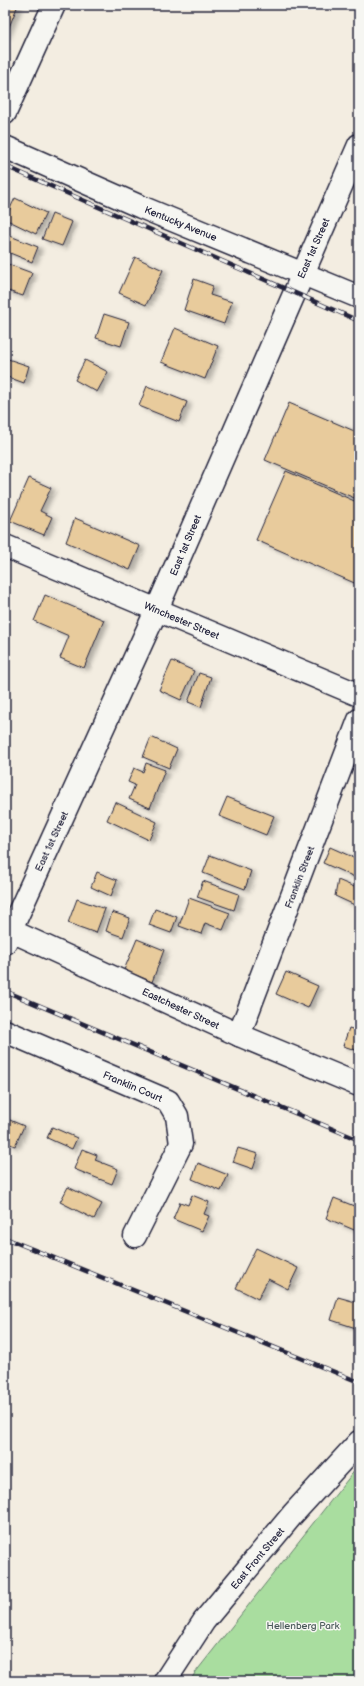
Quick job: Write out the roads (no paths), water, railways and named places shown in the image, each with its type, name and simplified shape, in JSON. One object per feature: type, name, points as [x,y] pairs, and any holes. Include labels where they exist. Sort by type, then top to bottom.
[{"type":"street","points":[[5,113],[54,5]]},
{"type":"street","name":"East 1st Street","points":[[7,934],[157,609],[359,145]]},
{"type":"street","name":"Kentucky Avenue","points":[[5,147],[141,207],[359,297]]},
{"type":"street","name":"Winchester Street","points":[[5,546],[359,695]]},
{"type":"street","name":"Franklin Street","points":[[239,1035],[359,720]]},
{"type":"street","name":"Eastchester Street","points":[[7,934],[239,1035],[359,1085]]},
{"type":"street","name":"Franklin Court","points":[[5,1032],[168,1101],[177,1116],[181,1144],[135,1236]]},
{"type":"street","name":"East Front Street","points":[[165,1681],[204,1621],[293,1514],[359,1442]]},
{"type":"railway","points":[[5,166],[359,321]]},
{"type":"railway","points":[[5,991],[359,1140]]},
{"type":"railway","points":[[5,1238],[359,1382]]},
{"type":"park label","name":"Hellenberg Park","points":[[303,1625]]}]
